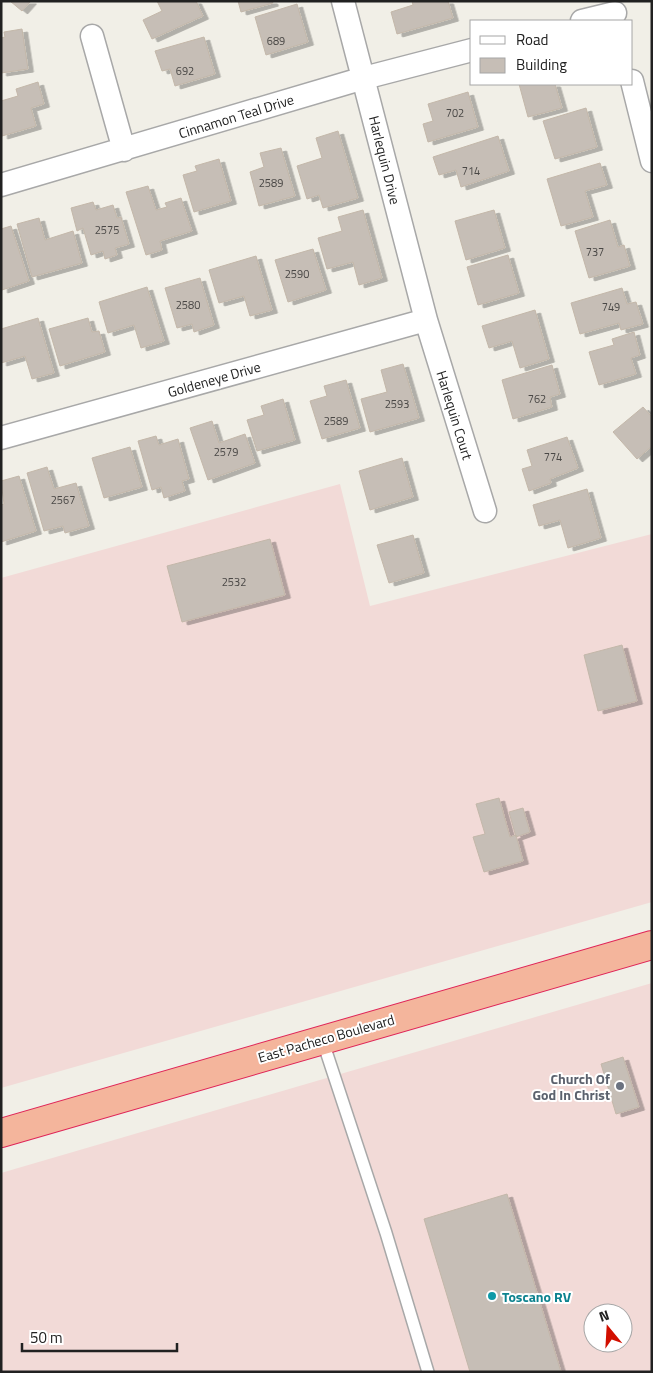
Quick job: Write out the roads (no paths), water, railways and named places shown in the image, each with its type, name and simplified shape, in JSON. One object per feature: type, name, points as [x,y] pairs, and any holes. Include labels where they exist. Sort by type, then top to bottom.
[{"type":"highway","name":"East Pacheco Boulevard","points":[[1,1133],[652,945]]},
{"type":"street","name":"Harlequin Drive","points":[[344,1],[426,320]]},
{"type":"street","points":[[586,20],[614,12]]},
{"type":"street","points":[[92,36],[124,150]]},
{"type":"street","name":"Cinnamon Teal Drive","points":[[1,185],[364,78],[470,51]]},
{"type":"street","points":[[633,85],[652,161]]},
{"type":"street","name":"Goldeneye Drive","points":[[1,438],[426,320]]},
{"type":"street","name":"Harlequin Court","points":[[426,320],[485,511]]},
{"type":"lane","points":[[322,1039],[386,1233],[428,1372]]},
{"type":"place","name":"Church Of God In Christ","points":[[620,1086]]},
{"type":"place","name":"Toscano RV","points":[[492,1296]]}]
